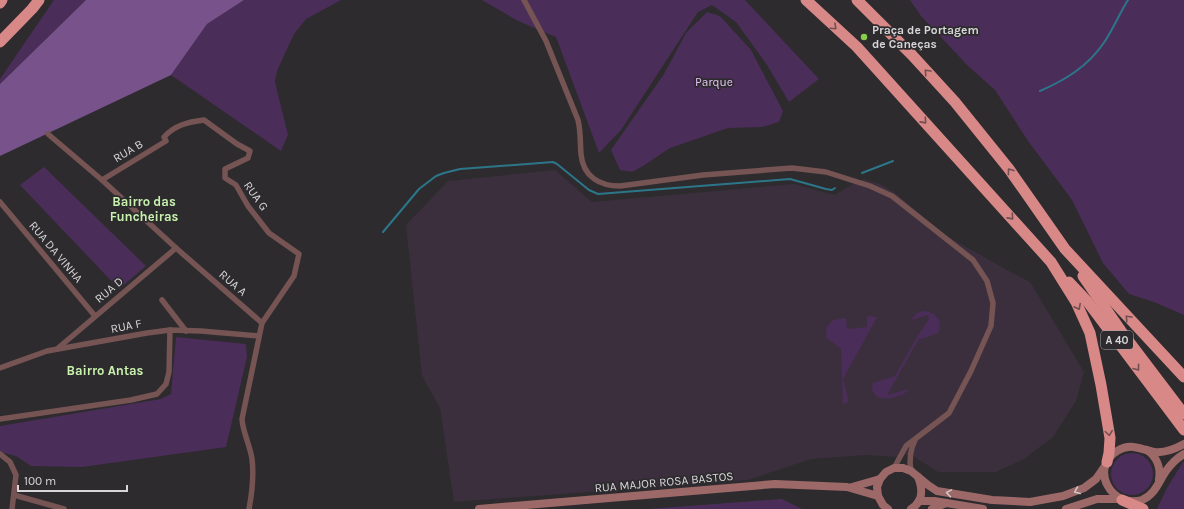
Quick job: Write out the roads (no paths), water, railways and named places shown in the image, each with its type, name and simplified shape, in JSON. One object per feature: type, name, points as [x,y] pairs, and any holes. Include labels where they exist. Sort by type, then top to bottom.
[{"type":"highway","points":[[0,36],[29,0]]},
{"type":"highway","points":[[0,42],[32,9],[38,0]]},
{"type":"highway","points":[[806,0],[857,47],[1051,262],[1076,302],[1090,333],[1110,438],[1110,453],[1106,464]]},
{"type":"highway","points":[[857,0],[917,61],[976,128],[1005,164],[1065,249],[1184,377]]},
{"type":"highway","name":"A 40","points":[[1065,249],[1182,422]]},
{"type":"highway","name":"A 40","points":[[1051,262],[1087,301],[1182,422]]},
{"type":"highway","points":[[1120,499],[1143,509]]},
{"type":"main road","points":[[884,508],[878,496],[877,487],[880,478],[886,472],[894,468],[911,470],[937,491],[992,500],[1030,502],[1058,498],[1084,488],[1096,479],[1114,453],[1124,447],[1132,446],[1155,452],[1164,451],[1184,444]]},
{"type":"main road","points":[[1142,448],[1152,454],[1158,463],[1160,474],[1157,486]]},
{"type":"main road","points":[[1066,509],[1097,499],[1120,499],[1135,502],[1143,500],[1151,494],[1171,465],[1184,454]]},
{"type":"main road","points":[[1106,464],[1104,474],[1106,484],[1110,492],[1120,499]]},
{"type":"main road","points":[[911,509],[919,501],[922,493],[918,476]]},
{"type":"main road","points":[[851,487],[880,478]]},
{"type":"main road","name":"RUA MAJOR ROSA BASTOS","points":[[479,509],[775,484],[851,487]]},
{"type":"main road","points":[[851,487],[878,496]]},
{"type":"main road","points":[[919,501],[934,501],[983,509]]},
{"type":"main road","points":[[932,509],[948,503]]},
{"type":"street","points":[[524,0],[546,41],[578,120],[581,134],[582,162],[589,175],[597,181],[609,186],[620,186],[703,175],[792,168],[826,172],[870,186],[892,196],[973,260],[987,281],[993,303],[991,326],[971,371],[949,413],[906,446],[894,468]]},
{"type":"street","name":"RUA G","points":[[166,141],[164,137],[180,125],[204,120],[237,144],[250,151],[248,158],[225,169],[225,178],[236,185],[248,206],[269,233],[299,254],[294,276],[262,323]]},
{"type":"street","name":"RUA A","points":[[48,134],[102,180],[176,248],[262,323]]},
{"type":"street","name":"RUA B","points":[[102,180],[166,141]]},
{"type":"street","name":"RUA DA VINHA","points":[[0,202],[95,316]]},
{"type":"street","name":"RUA D","points":[[57,349],[176,248]]},
{"type":"street","points":[[162,300],[186,331]]},
{"type":"street","points":[[249,509],[253,476],[252,458],[242,419],[262,323]]},
{"type":"street","points":[[0,419],[131,400],[157,394],[166,384],[169,372],[170,330]]},
{"type":"street","name":"RUA F","points":[[0,368],[47,351],[147,332],[170,330],[259,336]]},
{"type":"street","points":[[911,470],[911,447],[917,437]]},
{"type":"street","points":[[0,454],[10,462],[16,475],[12,509]]},
{"type":"street","points":[[14,495],[64,509]]},
{"type":"waterway","points":[[1040,91],[1067,77],[1090,60],[1107,39],[1128,0]]},
{"type":"waterway","points":[[862,173],[893,161]]},
{"type":"waterway","points":[[383,232],[419,189],[436,176],[460,169],[553,162],[589,190],[598,194],[790,179],[826,189],[832,190],[835,188]]},
{"type":"place","name":"Praça de Portagem de Caneças","points":[[864,37]]},
{"type":"district","name":"Bairro das Funcheiras","points":[[144,208]]},
{"type":"district","name":"Bairro Antas","points":[[105,370]]},
{"type":"park label","name":"Parque","points":[[714,82]]}]
